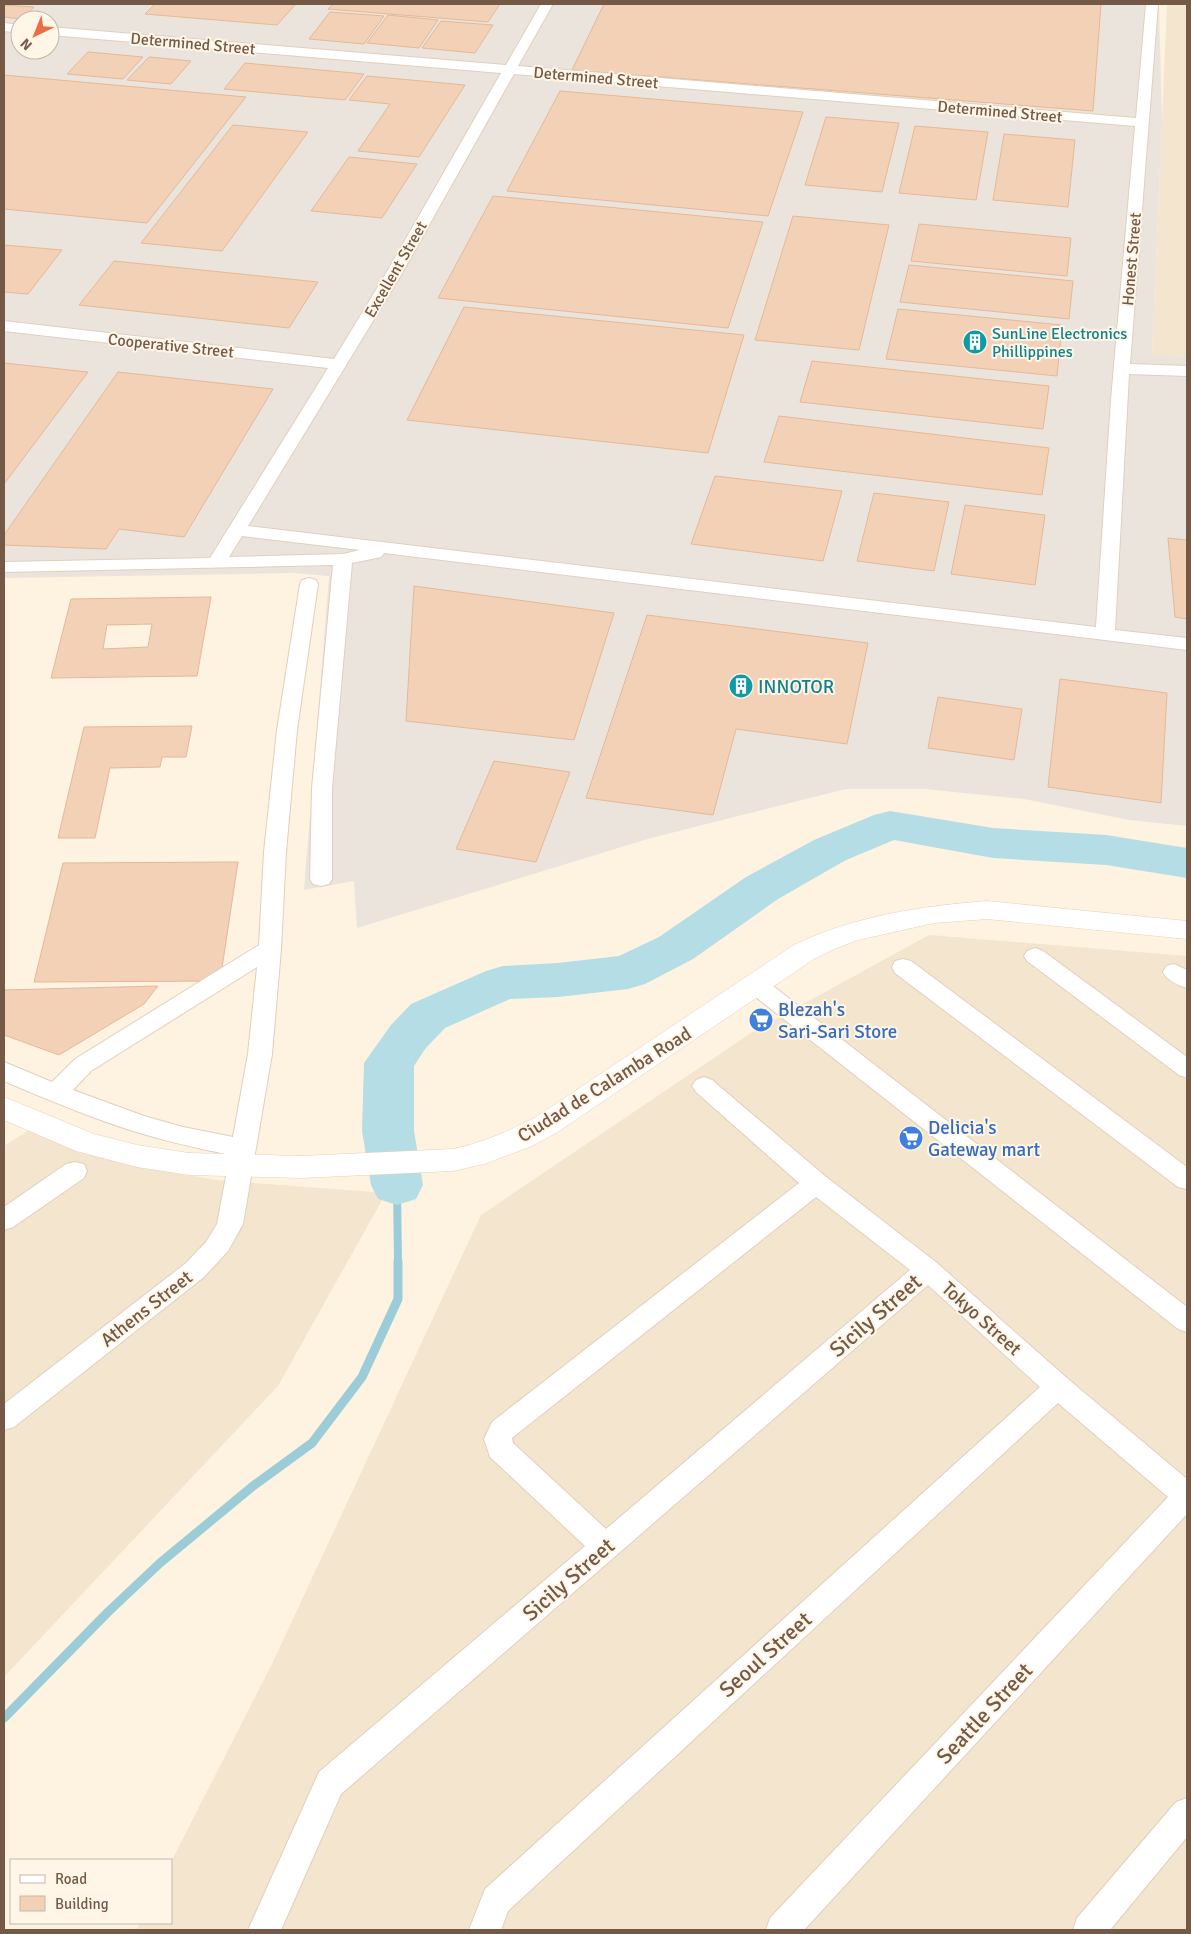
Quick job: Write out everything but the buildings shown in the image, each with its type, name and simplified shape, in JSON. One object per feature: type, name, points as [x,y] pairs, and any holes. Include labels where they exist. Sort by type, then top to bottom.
[{"type":"main road","name":"Ciudad de Calamba Road","points":[[4,1108],[87,1143],[137,1156],[189,1164],[241,1157],[301,1167],[453,1160],[490,1151],[546,1125],[804,952],[824,942],[854,932],[934,914],[987,910],[1187,930]]},
{"type":"street","name":"Excellent Street","points":[[217,562],[393,275],[546,4]]},
{"type":"street","name":"Honest Street","points":[[1105,634],[1122,369],[1152,4]]},
{"type":"street","name":"Determined Street","points":[[60,32],[1143,123]]},
{"type":"street","name":"Cooperative Street","points":[[4,326],[339,364]]},
{"type":"street","points":[[1122,369],[1187,371]]},
{"type":"street","points":[[236,530],[1187,644]]},
{"type":"street","points":[[4,567],[280,562],[344,559],[398,549]]},
{"type":"street","points":[[321,879],[322,788],[344,559]]},
{"type":"street","name":"Athens Street","points":[[4,1419],[210,1257],[224,1240],[230,1224],[260,1054],[270,949],[275,852],[288,723],[309,584]]},
{"type":"street","points":[[56,1092],[83,1065],[270,949]]},
{"type":"street","points":[[1035,956],[1187,1069]]},
{"type":"street","points":[[903,967],[1187,1180]]},
{"type":"street","points":[[756,985],[1187,1321]]},
{"type":"street","points":[[4,1072],[139,1124],[183,1136],[241,1157]]},
{"type":"street","name":"Tokyo Street","points":[[704,1086],[816,1183],[928,1270],[1058,1387],[1187,1496]]},
{"type":"street","points":[[4,1220],[75,1171]]},
{"type":"street","points":[[606,1546],[500,1449],[498,1439],[502,1430],[816,1183]]},
{"type":"street","name":"Sicily Street","points":[[264,1930],[330,1783],[928,1270]]},
{"type":"street","name":"Seoul Street","points":[[485,1930],[496,1900],[1058,1387]]},
{"type":"street","name":"Seattle Street","points":[[782,1930],[1187,1496]]},
{"type":"street","points":[[1089,1930],[1187,1813]]},
{"type":"shaded area","points":[[4,4],[1159,4],[1162,122],[1152,355],[1187,357],[1187,826],[1129,820],[1024,799],[924,789],[846,789],[651,838],[357,928],[354,881],[304,890],[329,576],[293,573],[4,578]]},
{"type":"shaded area","points":[[1167,4],[1187,4],[1187,357],[1152,356]]},
{"type":"shaded area","points":[[929,935],[1187,956],[1187,1930],[136,1930],[139,1924],[172,1924],[172,1860],[272,1664],[481,1215],[754,1031]]},
{"type":"shaded area","points":[[29,1130],[120,1163],[216,1180],[386,1193],[278,1386],[4,1677],[4,1146]]},
{"type":"waterway","points":[[397,1185],[388,1131],[389,1063],[408,1037],[428,1016],[503,983],[558,980],[628,972],[676,948],[762,888],[830,850],[890,825],[993,843],[1106,850],[1187,863]]},
{"type":"waterway","points":[[397,1185],[398,1262]]},
{"type":"waterway","points":[[4,1718],[108,1612],[160,1563],[253,1486],[312,1443],[362,1377],[398,1299],[398,1262]]},
{"type":"place","name":"SunLine Electronics Phillippines","points":[[975,342]]},
{"type":"place","name":"INNOTOR","points":[[741,686]]},
{"type":"place","name":"Blezah's Sari-Sari Store","points":[[761,1020]]},
{"type":"place","name":"Delicia's Gateway mart","points":[[911,1138]]}]
